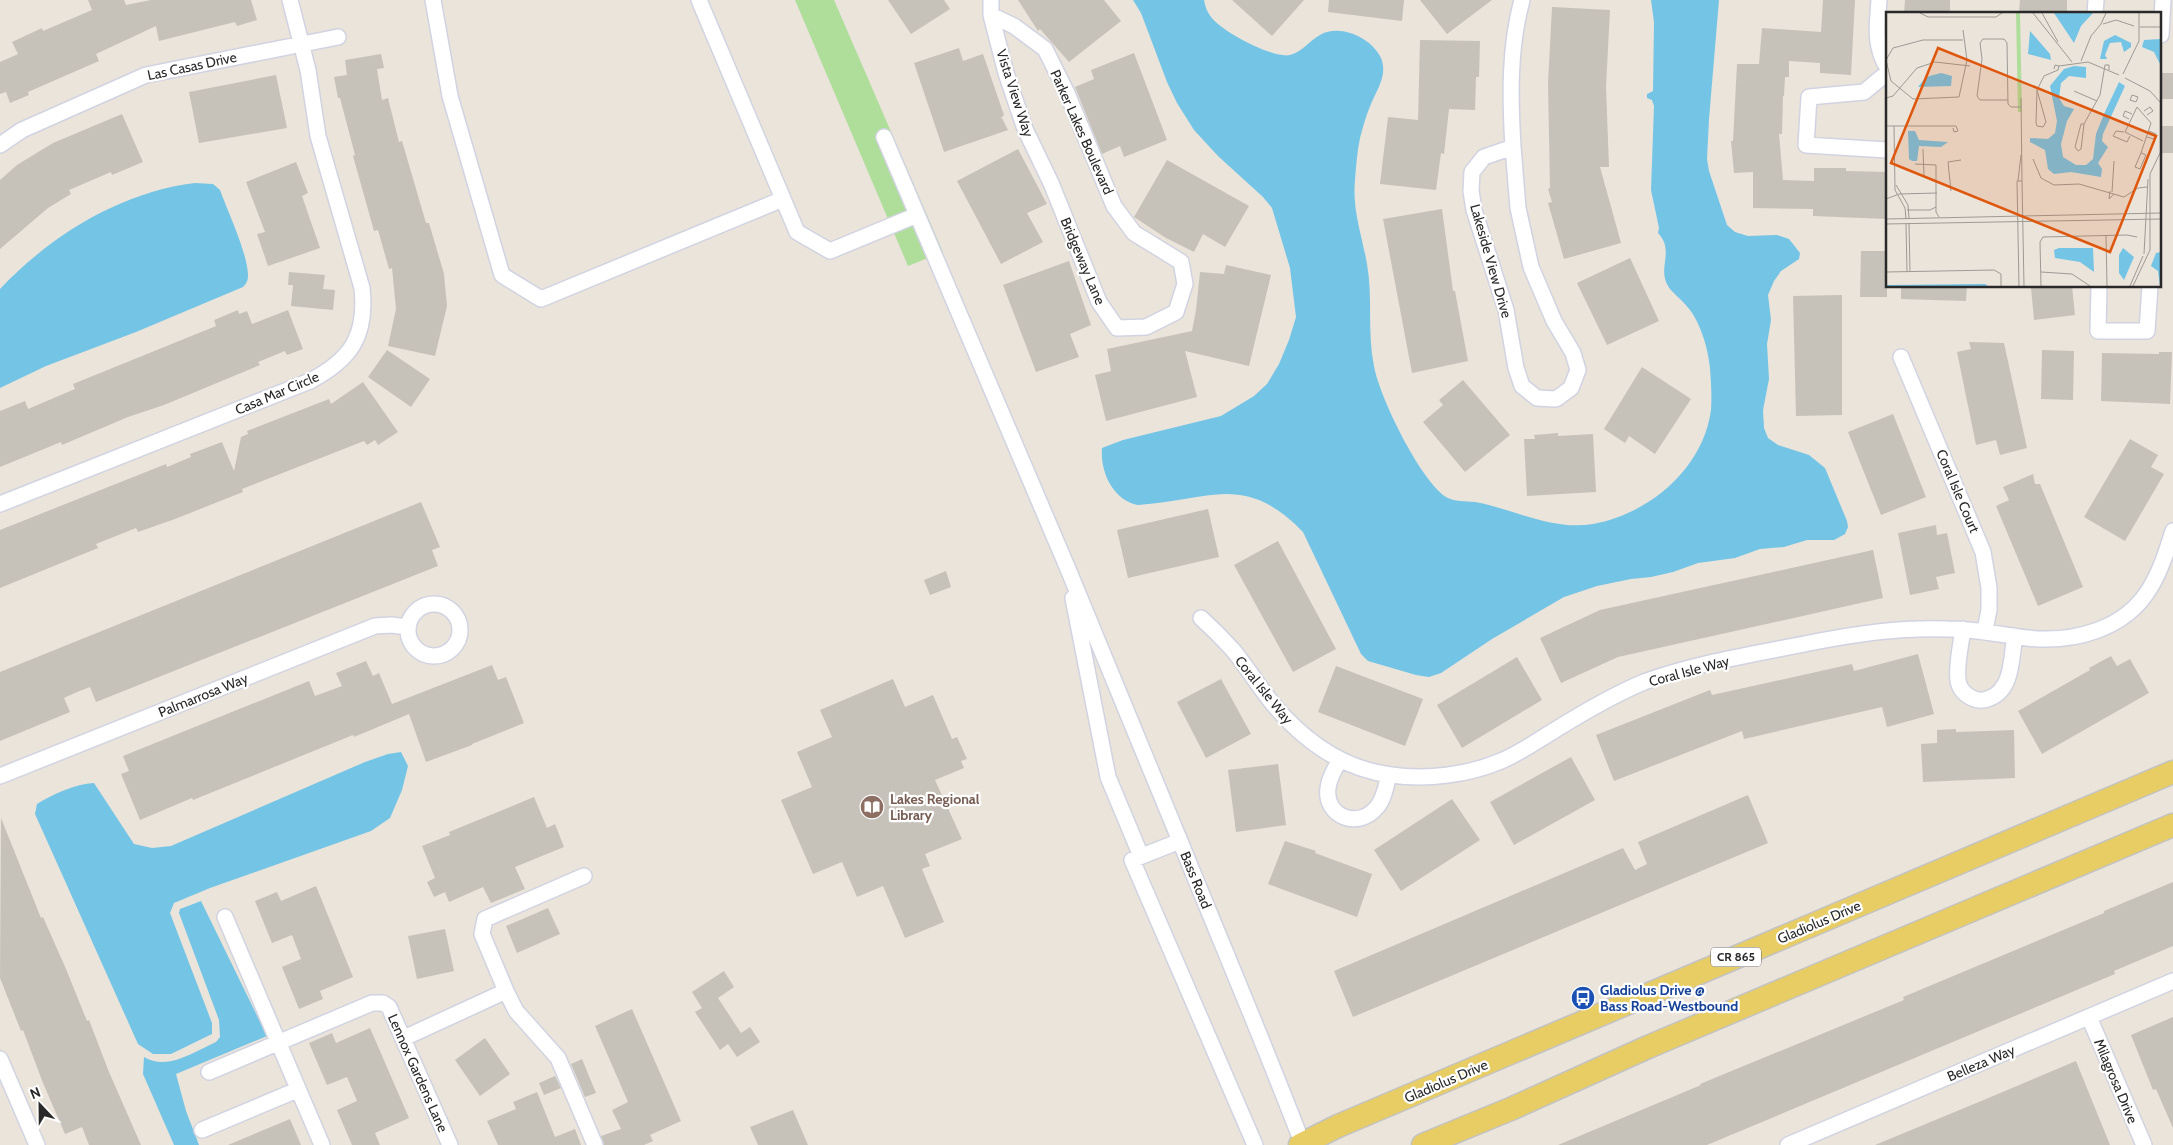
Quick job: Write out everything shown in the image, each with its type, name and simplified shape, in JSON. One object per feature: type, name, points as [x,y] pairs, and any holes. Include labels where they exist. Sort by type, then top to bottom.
[{"type":"main road","name":"Gladiolus Drive","points":[[1302,1145],[1338,1126],[2173,772]]},
{"type":"main road","points":[[1423,1145],[2173,825]]},
{"type":"street","name":"Casa Mar Circle","points":[[0,504],[310,380],[328,371],[342,360],[355,343],[361,328],[364,308],[362,288],[318,136],[308,70],[290,0]]},
{"type":"street","points":[[433,0],[450,96],[502,275],[541,299],[783,199]]},
{"type":"street","points":[[699,0],[797,232],[830,251],[917,215]]},
{"type":"street","name":"Lakeside View Drive","points":[[1513,147],[1484,157],[1472,172],[1471,191],[1474,210],[1506,310],[1516,368],[1522,386],[1537,398],[1556,399],[1571,388],[1578,370],[1573,353],[1554,321],[1531,267],[1518,208],[1513,147],[1511,72],[1515,32],[1522,0]]},
{"type":"street","points":[[1878,0],[1877,32],[1879,55],[1886,66]]},
{"type":"street","points":[[2160,35],[2163,0]]},
{"type":"street","name":"Vista View Way","points":[[991,8],[1006,73],[1024,129],[1056,197]]},
{"type":"street","name":"Parker Lakes Boulevard","points":[[991,8],[1045,49],[1066,91],[1114,206],[1134,233],[1181,262]]},
{"type":"street","name":"Las Casas Drive","points":[[0,145],[22,130],[146,75],[338,38]]},
{"type":"street","points":[[1886,74],[1864,92],[1809,97],[1806,145],[1886,150]]},
{"type":"street","points":[[884,137],[1068,569],[1180,840]]},
{"type":"street","name":"Bridgeway Lane","points":[[1056,197],[1098,302],[1117,328],[1146,327],[1176,312],[1185,284],[1181,262]]},
{"type":"street","points":[[2099,288],[2098,331],[2147,331],[2150,288]]},
{"type":"street","name":"Coral Isle Court","points":[[1901,357],[1982,552],[1989,588],[1986,630]]},
{"type":"street","name":"Coral Isle Way","points":[[1201,618],[1234,652],[1286,718],[1316,745],[1340,760],[1368,771],[1389,775],[1430,776],[1469,772],[1487,767],[1522,750],[1608,699],[1644,682],[1681,670],[1868,632],[1963,629],[1986,630],[2015,636],[2048,639],[2069,638],[2106,627],[2138,604],[2149,590],[2159,572],[2173,531]]},
{"type":"street","points":[[1068,569],[1108,777],[1141,856],[1132,860],[1255,1145]]},
{"type":"street","name":"Palmarrosa Way","points":[[0,776],[375,626],[408,627]]},
{"type":"street","points":[[1963,629],[1958,679],[1960,688],[1974,699],[1983,700],[1999,694],[2006,684],[2015,636]]},
{"type":"street","points":[[1340,760],[1327,789],[1334,810],[1346,819],[1357,819],[1371,814],[1378,807],[1389,775]]},
{"type":"street","name":"Bass Road","points":[[1141,856],[1180,840],[1250,1015],[1292,1113],[1302,1145]]},
{"type":"street","points":[[584,876],[485,919],[482,934],[516,1011],[558,1058],[595,1145]]},
{"type":"street","points":[[225,917],[322,1145]]},
{"type":"street","name":"Belleza Way","points":[[1788,1145],[2173,981]]},
{"type":"street","points":[[404,1038],[506,991]]},
{"type":"street","name":"Lennox Gardens Lane","points":[[277,1042],[372,1003],[383,1003],[389,1007],[404,1038],[450,1145]]},
{"type":"street","name":"Milagrosa Drive","points":[[2089,1017],[2144,1145]]},
{"type":"street","points":[[209,1072],[277,1042]]},
{"type":"street","points":[[0,1059],[37,1145]]},
{"type":"street","points":[[202,1130],[298,1090]]},
{"type":"green space","points":[[795,0],[834,0],[943,252],[908,266]]},
{"type":"water","points":[[1133,0],[1204,0],[1206,9],[1217,23],[1248,43],[1272,53],[1282,55],[1294,54],[1320,35],[1337,31],[1355,34],[1377,51],[1383,64],[1383,70],[1379,87],[1368,112],[1360,138],[1354,191],[1356,212],[1369,276],[1371,340],[1374,366],[1377,380],[1392,416],[1424,474],[1449,499],[1490,505],[1548,522],[1578,525],[1614,519],[1653,499],[1685,469],[1697,451],[1706,431],[1711,410],[1709,361],[1702,335],[1692,312],[1670,289],[1664,274],[1665,247],[1658,233],[1659,228],[1651,190],[1654,106],[1652,100],[1647,98],[1647,94],[1653,91],[1654,22],[1651,0],[1719,0],[1709,119],[1707,159],[1709,171],[1727,225],[1735,232],[1748,236],[1777,235],[1789,239],[1800,253],[1799,259],[1781,271],[1768,295],[1771,320],[1767,344],[1769,379],[1763,410],[1764,428],[1768,438],[1778,445],[1809,455],[1825,468],[1847,521],[1848,527],[1845,534],[1834,540],[1807,540],[1784,547],[1760,549],[1735,558],[1698,563],[1673,572],[1597,586],[1564,597],[1492,639],[1441,673],[1429,677],[1368,661],[1361,654],[1303,532],[1282,513],[1262,501],[1225,494],[1138,505],[1122,497],[1115,491],[1106,475],[1103,466],[1102,448],[1123,440],[1221,416],[1254,396],[1267,384],[1279,364],[1296,317],[1290,268],[1272,208],[1194,130],[1177,103],[1167,82],[1141,13]]},
{"type":"water","points":[[195,183],[213,184],[220,190],[245,256],[248,276],[244,286],[136,332],[46,366],[0,388],[0,289],[42,251],[89,219],[114,206],[140,196],[167,188]]},
{"type":"water","points":[[401,752],[408,766],[402,790],[390,818],[371,831],[210,888],[174,903],[170,913],[212,1023],[212,1034],[171,1054],[153,1054],[138,1044],[35,814],[37,804],[64,790],[94,783],[134,844],[152,848],[171,846],[365,762],[388,754]]},
{"type":"water","points":[[201,901],[267,1036],[176,1074],[186,1111],[199,1145],[174,1145],[143,1074],[144,1057],[153,1061],[171,1061],[199,1051],[216,1042],[220,1037],[219,1020],[179,913],[180,909]]},
{"type":"building","points":[[88,0],[124,0],[126,5],[151,0],[251,0],[257,20],[237,26],[235,22],[159,41],[156,26],[96,54],[99,61],[28,92],[29,95],[10,103],[6,92],[0,94],[0,62],[18,54],[12,42],[42,28],[43,31],[92,10]]},
{"type":"building","points":[[888,0],[944,0],[950,9],[911,34]]},
{"type":"building","points":[[1018,0],[1104,0],[1121,21],[1069,62],[1040,29],[1038,31]]},
{"type":"building","points":[[1232,0],[1304,0],[1272,36]]},
{"type":"building","points":[[1329,0],[1404,0],[1402,21],[1328,12]]},
{"type":"building","points":[[1420,0],[1492,0],[1447,34]]},
{"type":"building","points":[[1823,0],[1855,0],[1851,75],[1820,73],[1820,63],[1789,61],[1789,77],[1785,77],[1783,96],[1782,134],[1779,134],[1783,180],[1814,181],[1814,168],[1846,168],[1846,171],[1886,172],[1886,219],[1813,216],[1813,209],[1753,208],[1753,172],[1734,173],[1731,141],[1733,141],[1737,64],[1759,64],[1762,28],[1821,32]]},
{"type":"building","points":[[1905,0],[1950,0],[1950,12],[1904,12]]},
{"type":"building","points":[[2020,0],[2067,0],[2067,12],[2019,12]]},
{"type":"building","points":[[1552,7],[1610,10],[1606,87],[1609,167],[1600,167],[1621,243],[1564,259],[1548,203],[1552,202],[1548,189],[1550,188],[1548,83]]},
{"type":"building","points":[[1420,40],[1480,41],[1479,77],[1476,77],[1475,110],[1449,109],[1444,154],[1441,153],[1436,190],[1380,184],[1388,117],[1418,120]]},
{"type":"building","points":[[959,48],[963,61],[983,54],[1004,115],[1000,119],[1002,118],[1008,130],[944,152],[914,63]]},
{"type":"building","points":[[1134,53],[1167,140],[1124,157],[1120,146],[1102,154],[1075,87],[1094,79],[1091,70]]},
{"type":"building","points":[[381,54],[384,68],[377,69],[382,100],[388,98],[399,142],[402,141],[426,223],[429,223],[444,274],[447,306],[435,356],[388,346],[396,309],[392,268],[389,269],[378,230],[374,231],[334,77],[347,75],[345,60]]},
{"type":"building","points":[[2160,73],[2173,73],[2173,99],[2160,99]]},
{"type":"building","points":[[276,75],[287,128],[199,143],[189,92]]},
{"type":"building","points":[[122,114],[143,162],[112,175],[111,172],[69,190],[71,194],[48,208],[0,249],[0,180],[17,165],[53,143]]},
{"type":"building","points":[[2160,126],[2173,126],[2173,153],[2160,153]]},
{"type":"building","points":[[1018,149],[1047,204],[1027,213],[1043,242],[1001,264],[957,181]]},
{"type":"building","points":[[1167,160],[1249,206],[1225,247],[1203,234],[1194,252],[1166,238],[1134,217]]},
{"type":"building","points":[[296,162],[308,193],[302,196],[320,248],[268,266],[257,234],[265,232],[246,182]]},
{"type":"building","points":[[1442,209],[1453,291],[1455,291],[1468,361],[1412,373],[1383,219]]},
{"type":"building","points":[[1861,251],[1886,251],[1887,297],[1860,297]]},
{"type":"building","points":[[1630,258],[1659,321],[1607,345],[1577,283]]},
{"type":"building","points":[[1069,261],[1091,325],[1070,334],[1079,357],[1036,372],[1003,285]]},
{"type":"building","points":[[1226,265],[1271,275],[1249,366],[1185,351],[1197,397],[1106,421],[1095,375],[1111,371],[1107,349],[1192,331],[1200,272],[1224,274]]},
{"type":"building","points":[[289,272],[325,275],[323,289],[335,290],[333,310],[291,306],[293,285],[288,285]]},
{"type":"building","points":[[1901,288],[1967,288],[1966,301],[1901,299]]},
{"type":"building","points":[[2031,288],[2072,288],[2075,315],[2034,320]]},
{"type":"building","points":[[1842,295],[1842,415],[1796,416],[1793,296]]},
{"type":"building","points":[[238,310],[239,314],[247,311],[252,324],[288,310],[303,349],[287,355],[285,351],[258,362],[260,365],[164,405],[128,417],[62,445],[61,442],[0,467],[0,411],[25,401],[28,409],[75,389],[73,384],[216,326],[214,320]]},
{"type":"building","points":[[1969,342],[2004,343],[2027,448],[2000,455],[1996,440],[1976,445],[1957,352],[1971,349]]},
{"type":"building","points":[[387,350],[430,379],[411,407],[368,377]]},
{"type":"building","points":[[2042,350],[2074,351],[2073,400],[2041,399]]},
{"type":"building","points":[[2159,352],[2172,352],[2170,404],[2101,401],[2102,353],[2159,354]]},
{"type":"building","points":[[1642,367],[1691,399],[1655,454],[1629,436],[1625,443],[1604,429]]},
{"type":"building","points":[[1463,380],[1510,435],[1465,472],[1423,422],[1443,405],[1439,400]]},
{"type":"building","points":[[363,382],[398,432],[378,445],[375,440],[367,445],[364,441],[242,489],[243,492],[175,519],[138,532],[136,528],[96,544],[98,548],[0,588],[0,530],[166,464],[167,467],[191,457],[190,454],[222,442],[234,471],[241,437],[248,434],[247,431],[329,399],[331,404]]},
{"type":"building","points":[[1893,414],[1926,497],[1881,515],[1848,432]]},
{"type":"building","points":[[1558,433],[1558,436],[1593,434],[1596,492],[1527,496],[1524,439],[1535,439],[1534,435]]},
{"type":"building","points":[[2130,439],[2158,455],[2151,467],[2164,474],[2125,541],[2084,517]]},
{"type":"building","points":[[2033,474],[2035,484],[2040,484],[2083,587],[2038,606],[1996,506],[2009,500],[2003,487]]},
{"type":"building","points":[[421,502],[440,547],[432,550],[438,566],[96,702],[90,687],[77,692],[64,698],[70,712],[0,741],[0,672]]},
{"type":"building","points":[[1208,509],[1219,557],[1128,578],[1117,530]]},
{"type":"building","points":[[1936,525],[1937,535],[1947,533],[1955,573],[1936,577],[1939,589],[1910,595],[1898,533]]},
{"type":"building","points":[[1278,541],[1336,649],[1293,672],[1234,565]]},
{"type":"building","points":[[1873,550],[1883,598],[1618,657],[1561,683],[1540,638],[1600,610]]},
{"type":"building","points":[[946,571],[951,587],[930,595],[924,580]]},
{"type":"building","points":[[1918,654],[1934,714],[1887,727],[1882,707],[1744,739],[1742,731],[1614,781],[1596,735],[1710,690],[1712,695],[1852,664],[1854,671]]},
{"type":"building","points":[[2111,656],[2117,666],[2130,659],[2149,693],[2042,754],[2018,711]]},
{"type":"building","points":[[1517,657],[1542,700],[1462,748],[1437,705]]},
{"type":"building","points":[[366,661],[373,676],[379,673],[392,704],[492,665],[498,680],[506,677],[524,723],[426,762],[409,714],[140,820],[121,774],[129,771],[123,756],[309,681],[315,696],[342,686],[336,673]]},
{"type":"building","points":[[1336,666],[1423,699],[1405,746],[1318,712]]},
{"type":"building","name":"Lakes Regional Library","points":[[893,679],[905,707],[933,695],[952,739],[957,737],[967,759],[961,761],[964,768],[935,780],[962,839],[925,854],[930,866],[922,869],[944,922],[905,938],[883,886],[857,897],[842,862],[813,874],[781,800],[812,787],[797,752],[832,737],[820,710]]},
{"type":"building","points":[[1221,679],[1251,734],[1206,758],[1177,702]]},
{"type":"building","points":[[1956,729],[1956,732],[2014,730],[2015,778],[1923,782],[1921,744],[1937,743],[1937,730]]},
{"type":"building","points":[[1571,757],[1595,800],[1514,845],[1490,802]]},
{"type":"building","points":[[1278,764],[1286,825],[1236,832],[1228,770]]},
{"type":"building","points":[[1748,795],[1768,843],[1353,1017],[1334,971],[1623,848],[1635,870],[1647,864],[1638,842]]},
{"type":"building","points":[[534,797],[547,828],[555,824],[564,847],[515,867],[525,889],[491,903],[483,887],[449,902],[445,892],[434,897],[427,882],[435,878],[422,846],[450,835],[449,832]]},
{"type":"building","points":[[1452,799],[1480,840],[1401,891],[1374,850]]},
{"type":"building","points":[[1,818],[41,918],[43,917],[87,1021],[89,1020],[109,1072],[141,1145],[89,1145],[82,1127],[65,1134],[43,1083],[23,1030],[21,1031],[0,978]]},
{"type":"building","points":[[1285,841],[1316,851],[1315,853],[1372,874],[1357,917],[1268,884]]},
{"type":"building","points":[[2173,882],[2173,946],[2114,971],[2115,974],[1707,1145],[1558,1145],[1904,1000],[1903,997]]},
{"type":"building","points":[[316,886],[353,977],[320,991],[323,999],[299,1009],[282,967],[301,959],[292,935],[272,943],[255,901],[277,892],[281,901]]},
{"type":"building","points":[[548,908],[560,934],[517,953],[506,926]]},
{"type":"building","points":[[445,929],[454,971],[417,979],[408,936]]},
{"type":"building","points":[[724,971],[734,987],[718,998],[741,1033],[750,1027],[760,1042],[737,1057],[728,1044],[720,1050],[695,1012],[702,1008],[692,992]]},
{"type":"building","points":[[632,1009],[681,1121],[650,1135],[653,1141],[644,1145],[604,1145],[601,1136],[621,1129],[612,1110],[628,1102],[595,1026]]},
{"type":"building","points":[[2173,1017],[2173,1128],[2156,1089],[2153,1090],[2131,1035]]},
{"type":"building","points":[[370,1028],[409,1118],[375,1133],[380,1145],[352,1145],[337,1110],[357,1101],[347,1077],[327,1085],[309,1043],[332,1033],[336,1043]]},
{"type":"building","points":[[485,1038],[510,1074],[480,1096],[455,1060]]},
{"type":"building","points":[[582,1059],[596,1093],[585,1097],[571,1064]]},
{"type":"building","points":[[2076,1061],[2110,1145],[1875,1145],[1986,1099]]},
{"type":"building","points":[[555,1076],[561,1088],[544,1095],[539,1083]]},
{"type":"building","points":[[537,1092],[555,1137],[575,1129],[581,1145],[498,1145],[487,1121],[516,1109],[513,1102]]},
{"type":"building","points":[[793,1110],[808,1145],[758,1145],[750,1127]]},
{"type":"building","points":[[290,1119],[301,1145],[228,1145]]},
{"type":"place","name":"Lakes Regional Library","points":[[872,807]]},
{"type":"place","name":"Gladiolus Drive @ Bass Road-Westbound","points":[[1583,998]]}]
